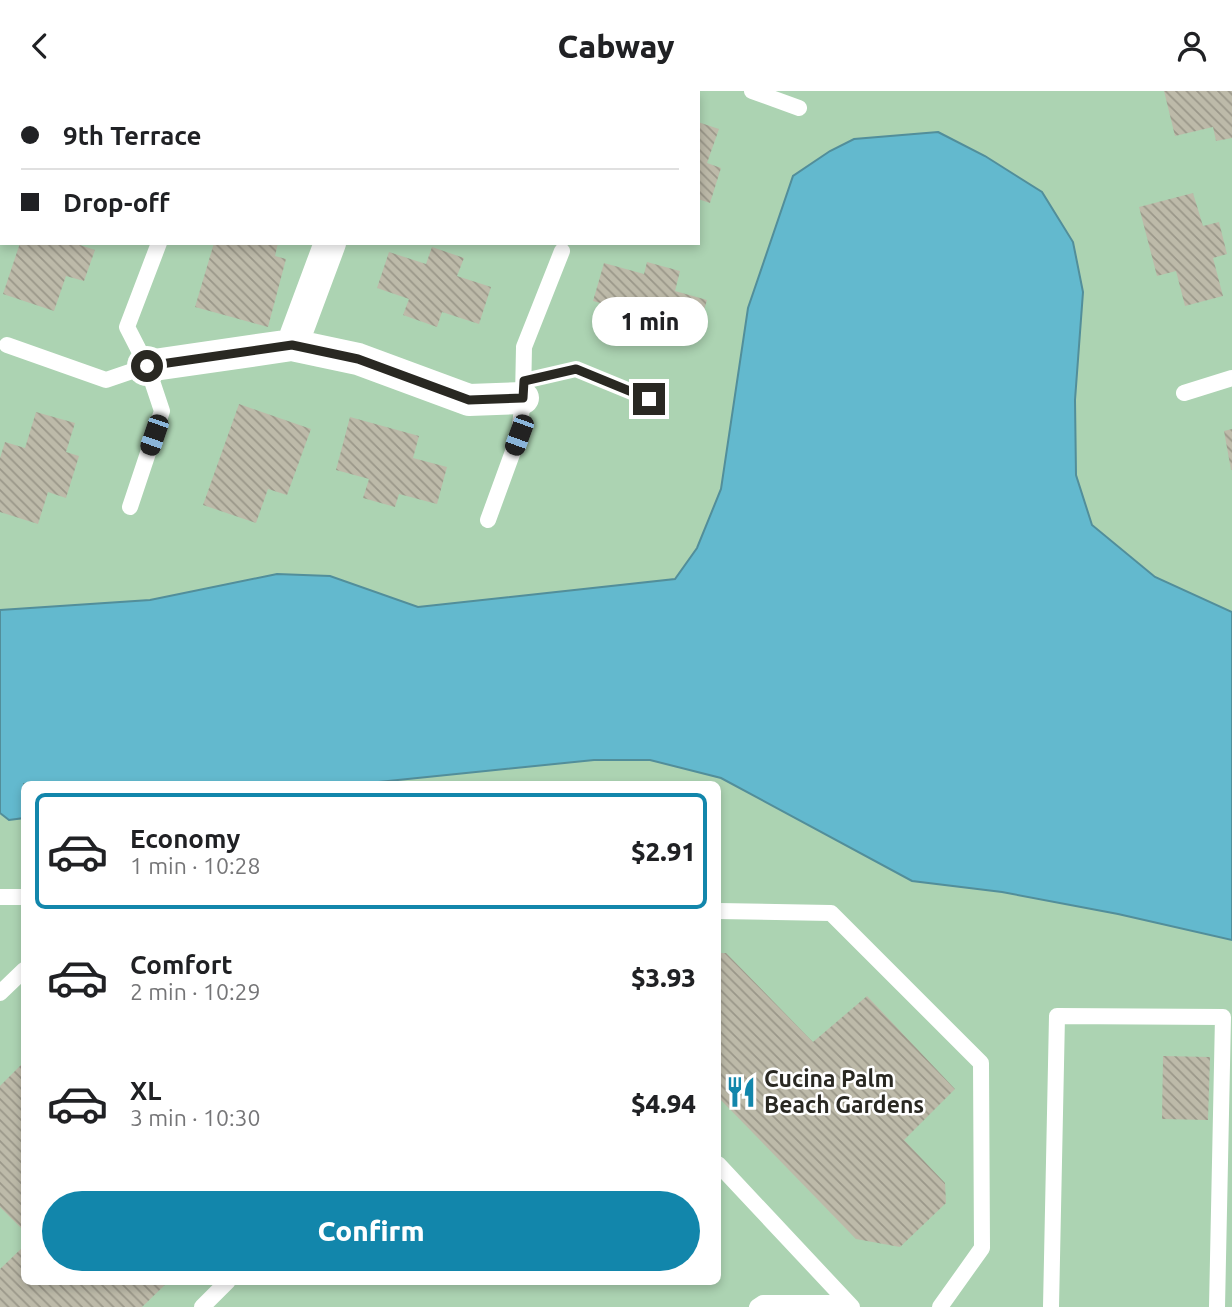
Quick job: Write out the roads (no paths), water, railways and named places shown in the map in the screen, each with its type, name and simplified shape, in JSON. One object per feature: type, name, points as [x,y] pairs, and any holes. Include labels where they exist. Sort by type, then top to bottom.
[{"type":"street","points":[[292,345],[329,245]]},
{"type":"street","points":[[147,366],[292,345],[358,359],[469,400],[524,389]]},
{"type":"lane","points":[[752,91],[799,108]]},
{"type":"lane","points":[[130,507],[162,411],[147,366],[127,327],[158,245]]},
{"type":"lane","points":[[488,520],[519,435],[524,389],[524,347],[562,251]]},
{"type":"lane","points":[[7,345],[106,380],[147,366]]},
{"type":"lane","points":[[524,389],[576,369],[649,399]]},
{"type":"lane","points":[[1184,393],[1232,378]]},
{"type":"lane","points":[[0,897],[21,897]]},
{"type":"lane","points":[[721,911],[831,913],[981,1063],[982,1248],[940,1307]]},
{"type":"lane","points":[[0,993],[21,973]]},
{"type":"lane","points":[[1051,1307],[1057,1016],[1223,1017],[1217,1307]]},
{"type":"lane","points":[[721,1167],[850,1305]]},
{"type":"lane","points":[[202,1307],[224,1285]]},
{"type":"lane","points":[[757,1307],[763,1303],[850,1305]]},
{"type":"water","points":[[938,132],[985,156],[1042,192],[1073,242],[1083,292],[1075,400],[1076,475],[1092,525],[1155,577],[1232,612],[1232,940],[1118,914],[1002,892],[912,881],[721,778],[650,760],[594,760],[388,781],[21,781],[21,818],[9,820],[0,813],[0,610],[150,600],[277,574],[330,576],[418,607],[675,579],[697,548],[721,489],[748,308],[793,176],[830,151],[854,139]]},
{"type":"place","name":"Cucina Palm Beach Gardens","points":[[741,1092]]}]
